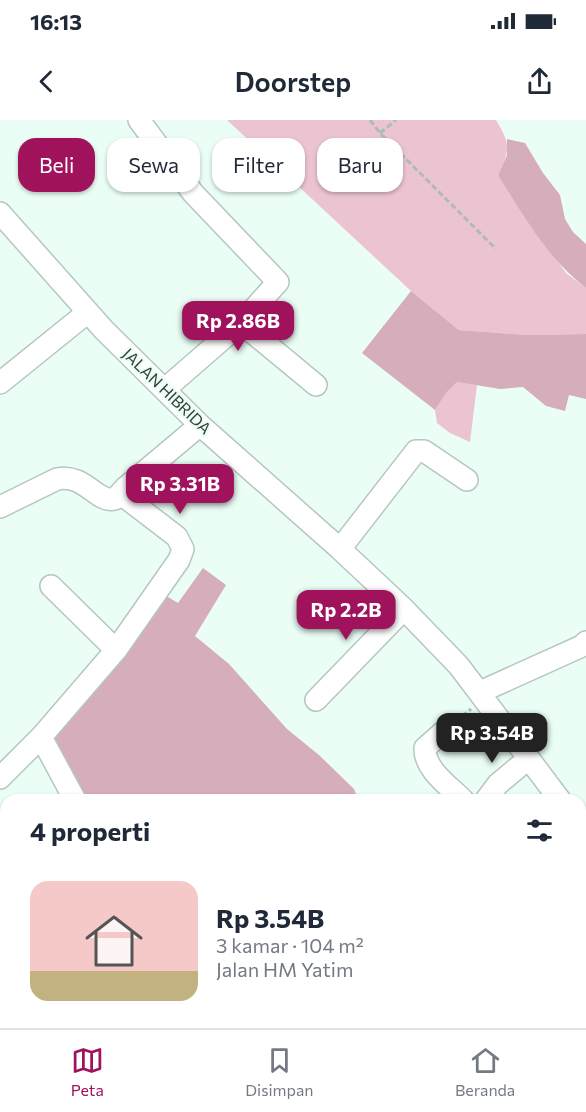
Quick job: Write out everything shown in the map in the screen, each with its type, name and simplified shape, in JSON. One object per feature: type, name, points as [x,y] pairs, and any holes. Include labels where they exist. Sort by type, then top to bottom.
[{"type":"street","points":[[139,120],[193,193],[279,282],[241,323],[165,389]]},
{"type":"street","name":"JALAN HIBRIDA","points":[[0,213],[88,312],[200,425],[340,549],[404,609],[459,666],[555,794]]},
{"type":"street","points":[[0,383],[88,312]]},
{"type":"street","points":[[241,323],[316,385]]},
{"type":"street","points":[[0,507],[57,479],[66,477],[78,481],[107,500],[115,500],[200,425]]},
{"type":"street","points":[[340,549],[416,451],[424,451],[467,480]]},
{"type":"street","points":[[0,778],[41,737],[116,650],[179,560],[183,549],[177,537],[121,494]]},
{"type":"street","points":[[51,585],[116,650]]},
{"type":"street","points":[[316,700],[404,609]]},
{"type":"street","points":[[482,695],[586,642]]},
{"type":"street","points":[[442,733],[425,748],[424,755],[426,762],[457,794]]},
{"type":"street","points":[[41,737],[72,794]]},
{"type":"street","points":[[490,794],[498,784],[528,759]]},
{"type":"path","points":[[369,120],[496,249]]},
{"type":"path","points":[[380,133],[396,120]]},
{"type":"path","points":[[442,733],[482,695]]},
{"type":"shaded area","points":[[227,120],[496,120],[507,147],[507,153],[498,175],[566,273],[586,288],[586,334],[528,335],[459,330],[411,291],[304,192],[305,138],[246,138]]},
{"type":"shaded area","points":[[507,139],[525,143],[543,173],[560,195],[565,219],[573,232],[586,244],[586,288],[548,250],[498,175],[507,155]]},
{"type":"shaded area","points":[[411,291],[459,330],[528,335],[586,334],[586,399],[569,395],[565,411],[546,406],[523,387],[500,389],[457,382],[435,410],[362,353]]},
{"type":"shaded area","points":[[457,382],[477,385],[470,442],[450,433],[437,423],[435,410]]},
{"type":"shaded area","points":[[203,568],[226,585],[195,636],[229,664],[287,729],[319,755],[354,789],[356,794],[79,794],[48,739],[163,594],[178,603]]}]
